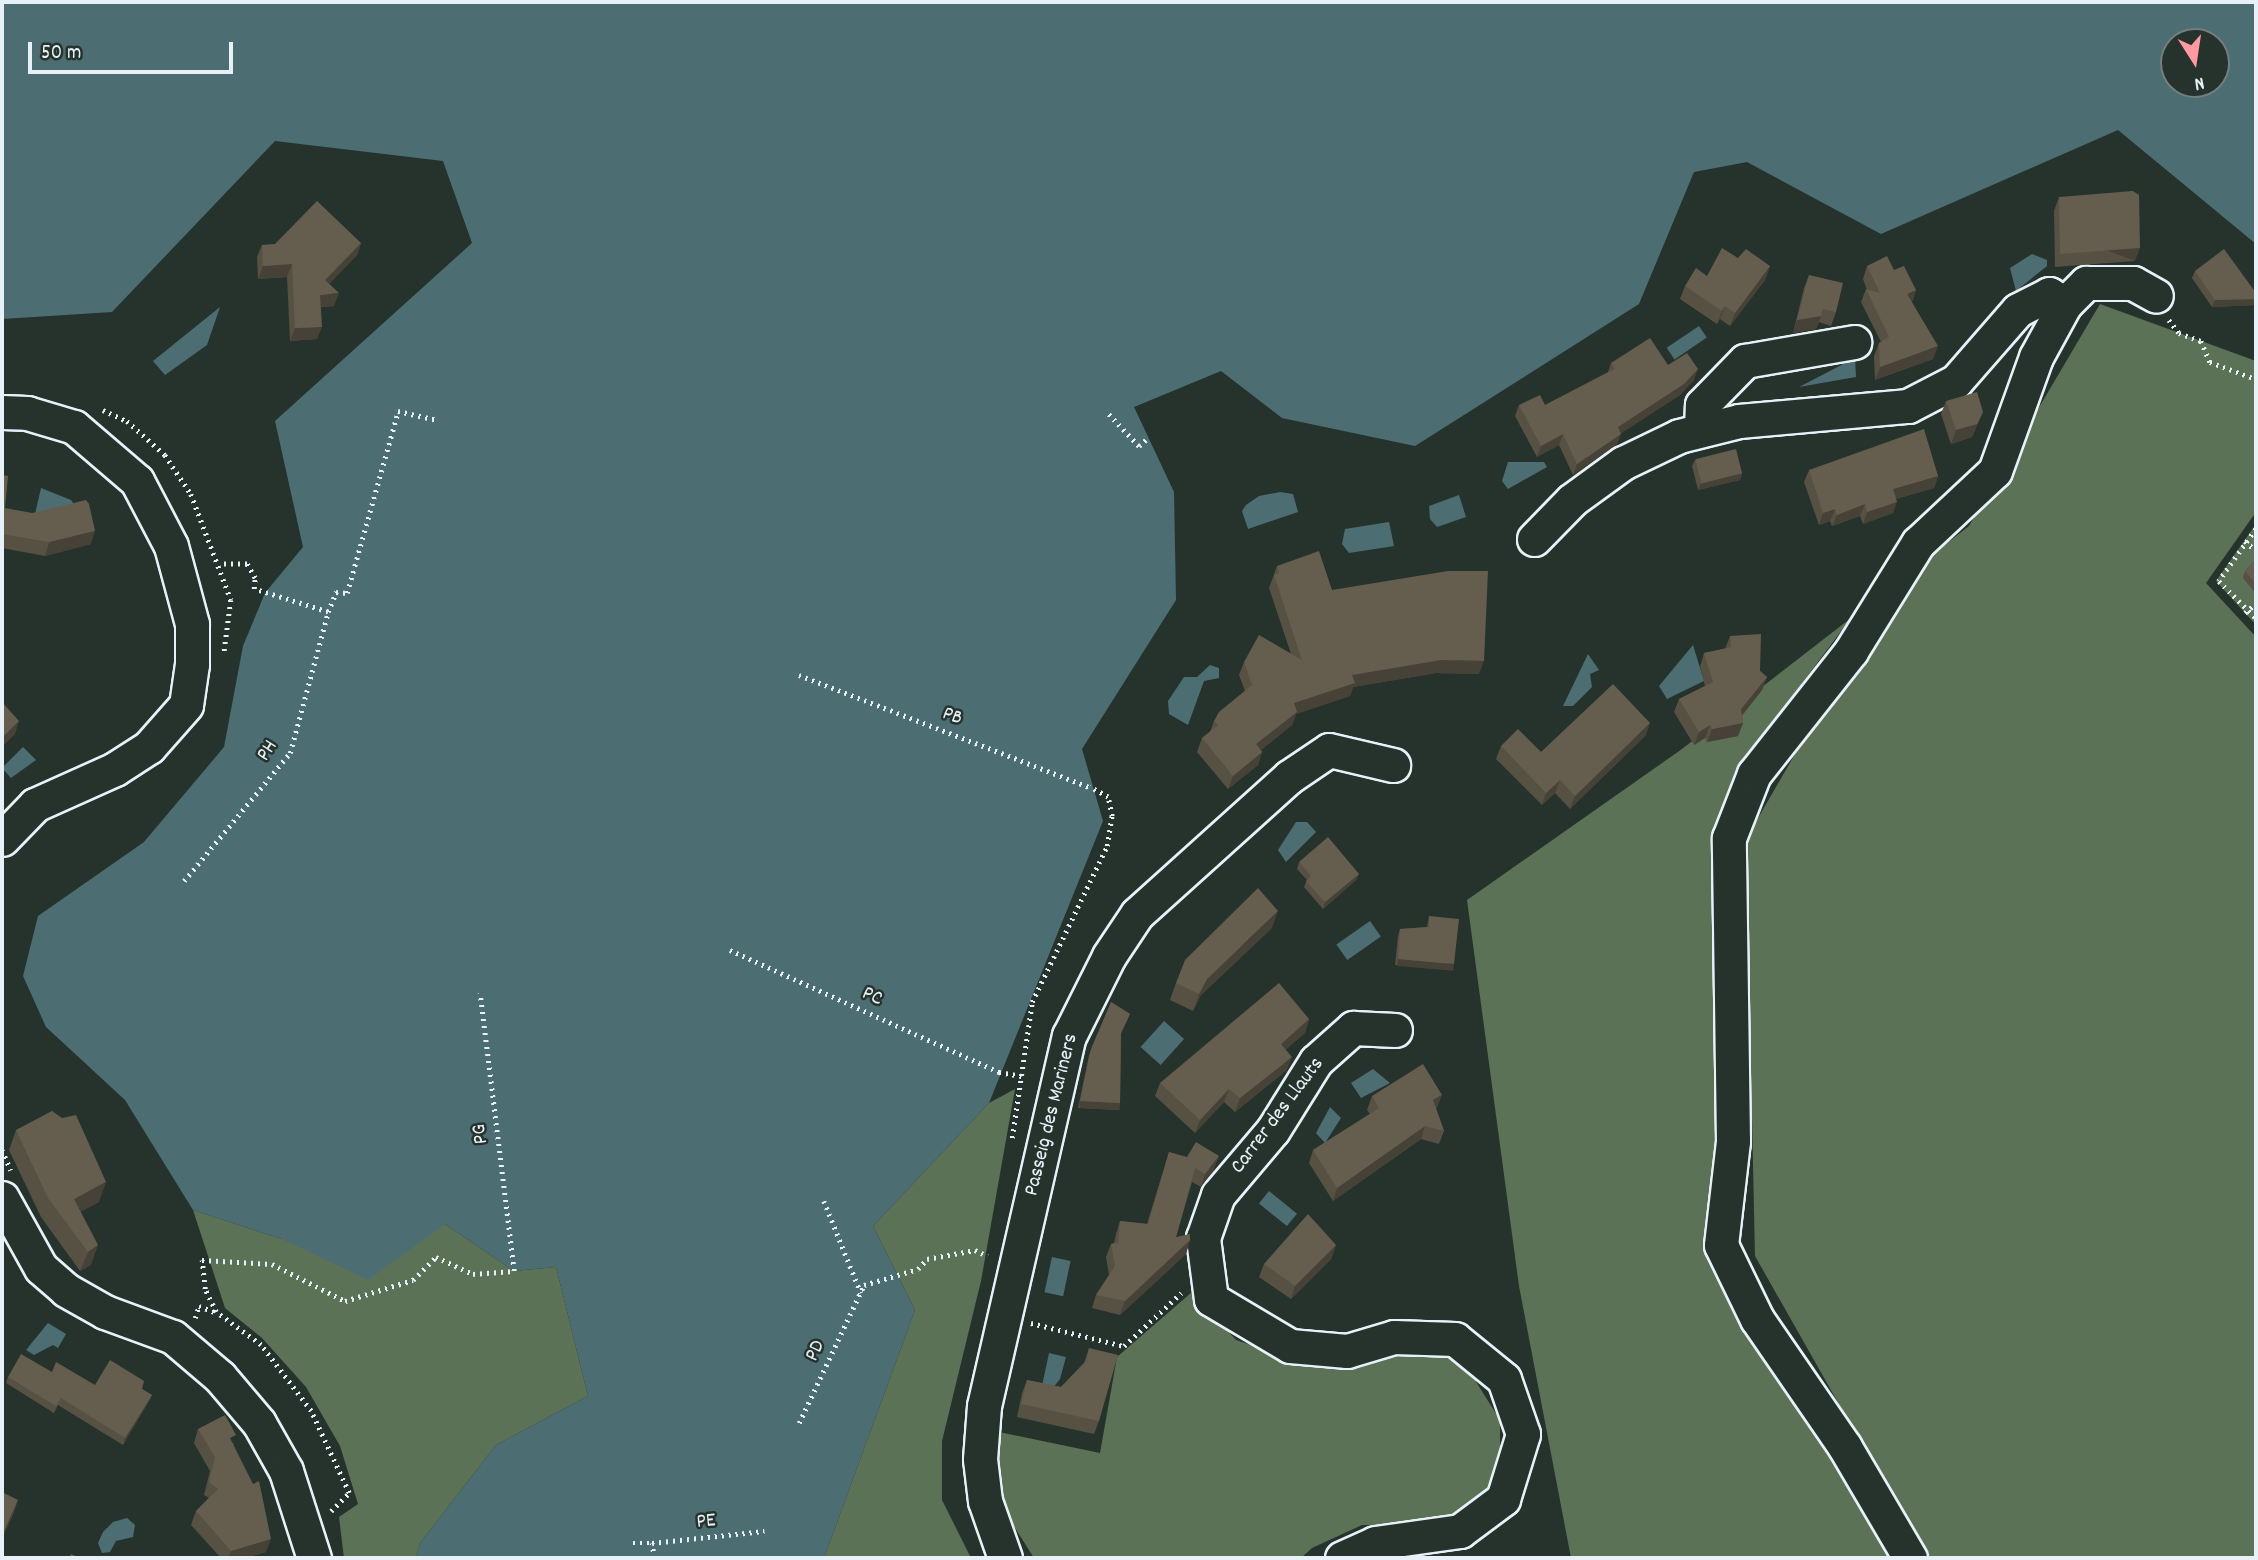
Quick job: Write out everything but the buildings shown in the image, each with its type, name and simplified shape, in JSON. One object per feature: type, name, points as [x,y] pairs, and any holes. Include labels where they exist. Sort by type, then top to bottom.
[{"type":"street","points":[[1910,1558],[1846,1447],[1757,1319],[1721,1245],[1733,1141],[1729,838],[1754,774],[1851,651],[1918,543],[1995,471],[2036,358],[2065,304],[2086,283],[2133,283],[2156,296]]},
{"type":"street","points":[[1534,539],[1572,500],[1623,463],[1701,430],[1838,409],[1908,406],[1956,380],[2018,310],[2049,294],[2065,304]]},
{"type":"street","points":[[1701,430],[1702,405],[1745,360],[1854,342]]},
{"type":"street","points":[[2,412],[27,413],[74,427],[137,481],[172,546],[191,624],[192,651],[186,705],[171,726],[115,769],[35,805],[2,839]]},
{"type":"street","name":"Passeig des Mariners","points":[[1005,1558],[985,1501],[980,1459],[984,1406],[1039,1157],[1069,1036],[1109,956],[1138,914],[1289,778],[1329,750],[1393,765]]},
{"type":"street","name":"Carrer des Llauts","points":[[1342,1558],[1375,1543],[1460,1531],[1503,1499],[1523,1434],[1504,1378],[1455,1339],[1394,1337],[1347,1351],[1290,1346],[1212,1299],[1203,1238],[1219,1195],[1273,1130],[1316,1061],[1353,1028],[1395,1030]]},
{"type":"street","points":[[7,1185],[41,1268],[66,1290],[105,1312],[173,1337],[220,1377],[259,1423],[286,1471],[314,1558]]},
{"type":"path","points":[[2156,296],[2157,306],[2179,333],[2201,341],[2210,362],[2256,379]]},
{"type":"path","points":[[90,404],[127,421],[165,455],[191,494],[231,600],[221,666]]},
{"type":"path","name":"PH","points":[[184,881],[290,753],[328,612],[336,592],[347,593],[398,411],[436,420]]},
{"type":"path","points":[[1109,414],[1139,446],[1148,438]]},
{"type":"path","points":[[2256,529],[2219,581],[2246,612],[2256,618]]},
{"type":"path","points":[[2246,541],[2256,551]]},
{"type":"path","points":[[219,564],[247,564],[255,578],[254,589],[328,612]]},
{"type":"path","points":[[2246,612],[2256,604]]},
{"type":"path","name":"PB","points":[[799,675],[1092,788],[1108,797],[1112,816],[1107,846],[1032,1002],[1022,1076]]},
{"type":"path","name":"PC","points":[[730,950],[999,1072],[1022,1076]]},
{"type":"path","name":"PG","points":[[216,1312],[205,1289],[202,1260],[271,1264],[345,1301],[413,1280],[436,1257],[473,1274],[514,1271],[480,993]]},
{"type":"path","points":[[1022,1076],[1009,1154],[1039,1157]]},
{"type":"path","points":[[2,1150],[7,1185]]},
{"type":"path","points":[[824,1200],[861,1293]]},
{"type":"path","points":[[861,1293],[864,1285],[918,1269],[927,1259],[975,1250],[992,1257],[994,1244]]},
{"type":"path","points":[[1006,1316],[1124,1346],[1207,1269]]},
{"type":"path","name":"PD","points":[[799,1423],[861,1293]]},
{"type":"path","points":[[181,1318],[193,1323],[199,1306],[216,1312],[261,1345],[312,1412],[349,1493],[331,1509],[332,1521]]},
{"type":"path","name":"PE","points":[[633,1543],[652,1544],[764,1531]]},
{"type":"path","points":[[652,1544],[654,1558]]},
{"type":"green space","points":[[2100,304],[2256,361],[2256,512],[2206,583],[2256,637],[2256,1558],[1926,1558],[1755,1256],[1746,839],[1892,586],[1969,526]]},
{"type":"green space","points":[[2256,524],[2256,625],[2216,581]]},
{"type":"green space","points":[[1851,618],[1742,763],[1707,1253],[1896,1558],[1571,1558],[1519,1286],[1467,900],[1682,749]]},
{"type":"green space","points":[[1015,1089],[981,1281],[942,1441],[942,1500],[971,1558],[824,1558],[915,1310],[873,1226],[989,1103]]},
{"type":"green space","points":[[193,1210],[282,1239],[445,1224],[514,1271],[556,1267],[588,1396],[496,1445],[420,1543],[416,1558],[344,1558],[339,1517],[358,1504],[340,1446],[306,1387],[262,1338],[225,1308]]},
{"type":"green space","points":[[1192,1292],[1236,1340],[1302,1362],[1380,1360],[1435,1349],[1473,1377],[1500,1420],[1500,1466],[1481,1499],[1446,1524],[1362,1525],[1312,1548],[1301,1558],[1034,1558],[995,1496],[999,1432],[1100,1453],[1117,1357]]},
{"type":"water","points":[[2,2],[2256,2],[2256,244],[2118,130],[1881,234],[1747,162],[1694,172],[1639,304],[1415,446],[1282,418],[1221,371],[1134,407],[1174,492],[1176,600],[1082,749],[1103,821],[989,1103],[873,1226],[915,1310],[824,1558],[416,1558],[420,1543],[496,1445],[588,1396],[556,1267],[514,1271],[445,1224],[368,1280],[282,1239],[193,1210],[125,1100],[46,1027],[23,976],[38,916],[144,842],[224,747],[243,646],[265,593],[303,547],[275,421],[472,243],[443,161],[275,141],[112,312],[2,319]]},
{"type":"water","points":[[2032,254],[2047,260],[2047,266],[2016,291],[2010,268]]},
{"type":"water","points":[[220,307],[207,345],[165,375],[153,361]]},
{"type":"water","points":[[1699,326],[1707,338],[1674,359],[1667,348]]},
{"type":"water","points":[[1855,358],[1856,377],[1799,387]]},
{"type":"water","points":[[1508,462],[1544,462],[1547,467],[1508,489],[1502,481]]},
{"type":"water","points":[[41,488],[71,500],[74,504],[35,514]]},
{"type":"water","points":[[1280,492],[1293,494],[1298,512],[1248,529],[1242,511],[1246,505],[1259,496]]},
{"type":"water","points":[[1459,495],[1466,517],[1437,527],[1430,519],[1429,506]]},
{"type":"water","points":[[1389,522],[1394,546],[1349,553],[1342,544],[1345,529]]},
{"type":"water","points":[[1693,645],[1704,681],[1667,699],[1659,686]]},
{"type":"water","points":[[1588,654],[1599,670],[1590,674],[1592,687],[1573,706],[1563,706]]},
{"type":"water","points":[[1210,665],[1219,668],[1219,678],[1204,681],[1188,725],[1169,714],[1168,701],[1184,677],[1197,677]]},
{"type":"water","points":[[23,747],[36,760],[11,778],[2,768]]},
{"type":"water","points":[[1296,822],[1307,822],[1316,832],[1286,862],[1278,850]]},
{"type":"water","points":[[1370,921],[1381,937],[1347,960],[1336,945]]},
{"type":"water","points":[[1164,1021],[1184,1039],[1161,1065],[1141,1047]]},
{"type":"water","points":[[1373,1069],[1390,1083],[1361,1098],[1351,1083]]},
{"type":"water","points":[[1330,1107],[1341,1118],[1325,1143],[1316,1133]]},
{"type":"water","points":[[1269,1191],[1297,1214],[1287,1226],[1259,1203]]},
{"type":"water","points":[[1052,1257],[1071,1261],[1063,1296],[1045,1292]]},
{"type":"water","points":[[48,1323],[66,1334],[58,1348],[53,1345],[34,1355],[26,1350]]},
{"type":"water","points":[[1049,1353],[1066,1357],[1060,1379],[1053,1388],[1042,1386]]},
{"type":"water","points":[[127,1518],[135,1525],[133,1537],[116,1541],[110,1552],[102,1553],[98,1543],[103,1532],[113,1522]]}]
